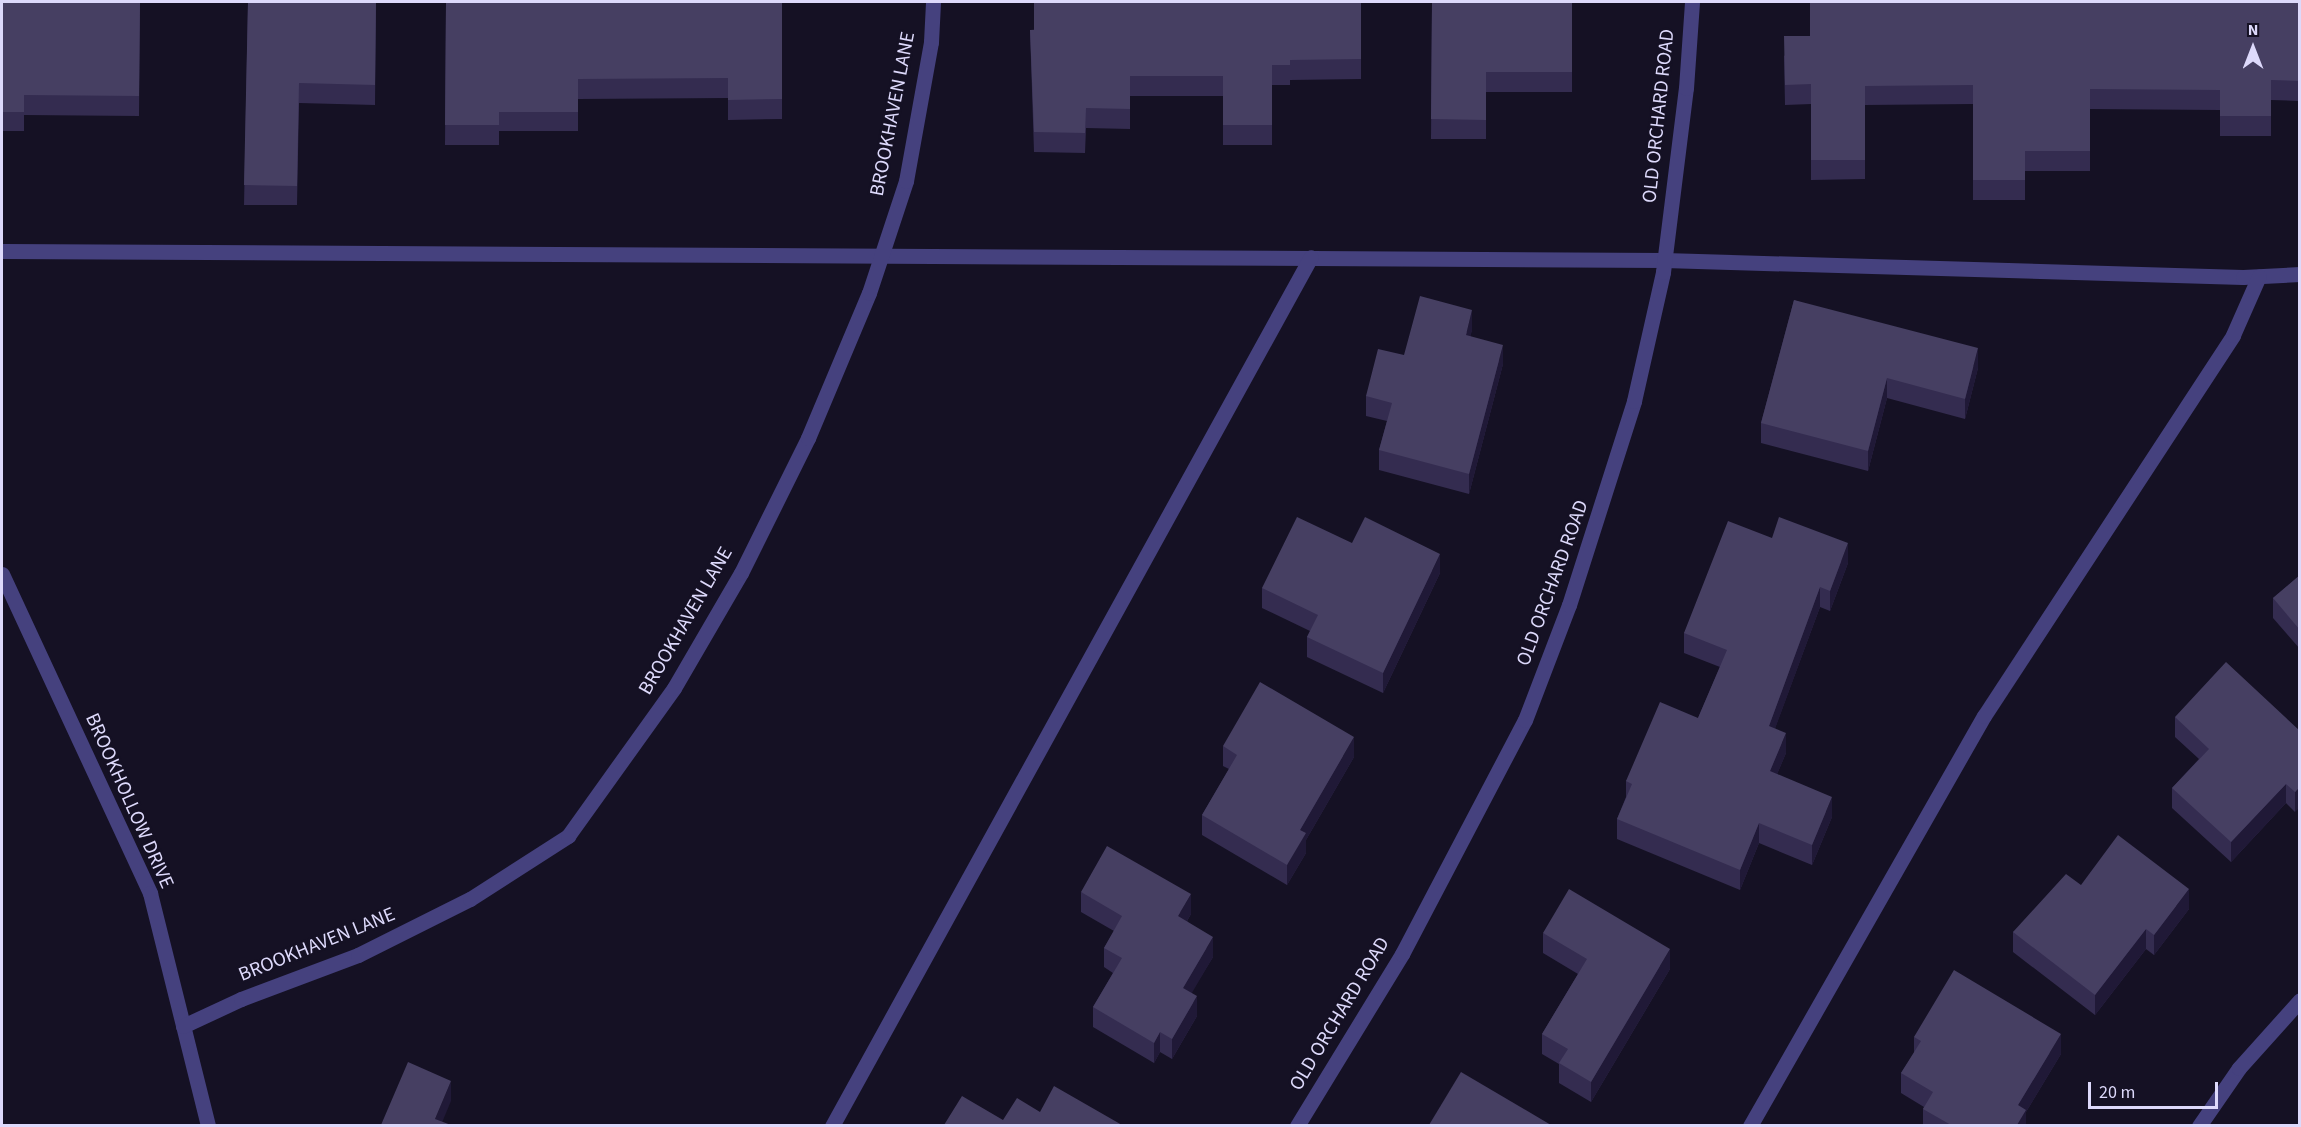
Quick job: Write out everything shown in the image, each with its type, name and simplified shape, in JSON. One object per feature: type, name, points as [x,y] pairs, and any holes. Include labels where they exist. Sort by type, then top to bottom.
[{"type":"street","name":"BROOKHAVEN LANE","points":[[183,1026],[241,999],[358,955],[470,899],[568,836],[674,688],[741,573],[808,438],[882,253],[906,181],[931,42],[933,2]]},
{"type":"street","name":"OLD ORCHARD ROAD","points":[[1297,1125],[1402,954],[1525,720],[1602,509],[1634,401],[1664,260],[1686,88],[1692,2]]},
{"type":"street","points":[[2,251],[882,253],[1664,260],[2259,276],[2300,274]]},
{"type":"street","points":[[832,1125],[1311,257]]},
{"type":"street","points":[[1750,1125],[1984,716],[2233,335],[2259,276]]},
{"type":"street","name":"BROOKHOLLOW DRIVE","points":[[2,574],[150,893],[208,1125]]},
{"type":"street","points":[[2199,1125],[2239,1068],[2300,1000]]},
{"type":"building","points":[[2,2],[140,2],[139,96],[24,95],[24,112],[2,112]]},
{"type":"building","points":[[248,2],[376,2],[375,85],[299,83],[297,186],[244,185]]},
{"type":"building","points":[[446,2],[782,2],[782,99],[728,100],[728,78],[578,79],[578,112],[499,112],[499,125],[445,125]]},
{"type":"building","points":[[1034,2],[1361,2],[1361,59],[1290,60],[1290,65],[1272,65],[1272,125],[1223,125],[1223,76],[1130,76],[1130,109],[1086,108],[1085,133],[1034,132],[1030,30],[1034,30]]},
{"type":"building","points":[[1432,2],[1572,2],[1572,72],[1486,72],[1486,120],[1431,119]]},
{"type":"building","points":[[1810,2],[2300,2],[2299,81],[2271,80],[2271,116],[2220,116],[2220,90],[2090,89],[2090,151],[2025,151],[2025,180],[1973,180],[1973,85],[1865,86],[1865,160],[1811,160],[1811,84],[1785,85],[1784,36],[1810,36]]},
{"type":"building","points":[[1420,296],[1472,310],[1466,335],[1503,345],[1469,474],[1379,450],[1392,403],[1366,396],[1378,349],[1404,355]]},
{"type":"building","points":[[1794,300],[1978,348],[1965,399],[1887,378],[1868,451],[1761,423]]},
{"type":"building","points":[[1297,517],[1352,543],[1365,517],[1440,554],[1383,673],[1307,637],[1318,615],[1262,588]]},
{"type":"building","points":[[1779,517],[1848,543],[1830,591],[1820,587],[1769,726],[1786,733],[1770,771],[1832,797],[1812,845],[1759,823],[1740,870],[1617,819],[1632,784],[1626,781],[1660,702],[1698,718],[1727,650],[1684,633],[1728,521],[1772,538]]},
{"type":"building","points":[[2300,575],[2300,630],[2273,598]]},
{"type":"building","points":[[2226,662],[2300,731],[2300,787],[2295,792],[2286,784],[2231,842],[2172,788],[2209,749],[2175,717]]},
{"type":"building","points":[[1260,682],[1354,737],[1300,830],[1306,833],[1287,865],[1202,815],[1237,755],[1223,746]]},
{"type":"building","points":[[2118,835],[2189,889],[2154,935],[2146,929],[2095,995],[2013,932],[2066,874],[2081,885]]},
{"type":"building","points":[[1107,846],[1191,894],[1178,916],[1213,937],[1183,988],[1197,996],[1172,1039],[1160,1032],[1154,1043],[1093,1007],[1122,958],[1104,948],[1122,916],[1081,892]]},
{"type":"building","points":[[1569,889],[1670,949],[1591,1082],[1559,1063],[1568,1049],[1542,1034],[1587,959],[1543,933]]},
{"type":"building","points":[[1954,970],[2061,1034],[2018,1105],[2026,1110],[2017,1125],[1951,1125],[1923,1109],[1933,1092],[1901,1073],[1921,1041],[1914,1037]]},
{"type":"building","points":[[408,1062],[451,1081],[435,1119],[451,1125],[381,1125]]},
{"type":"building","points":[[1461,1072],[1551,1125],[1429,1125]]},
{"type":"building","points":[[1054,1086],[1122,1125],[944,1125],[962,1096],[1003,1120],[1017,1098],[1040,1112]]}]
